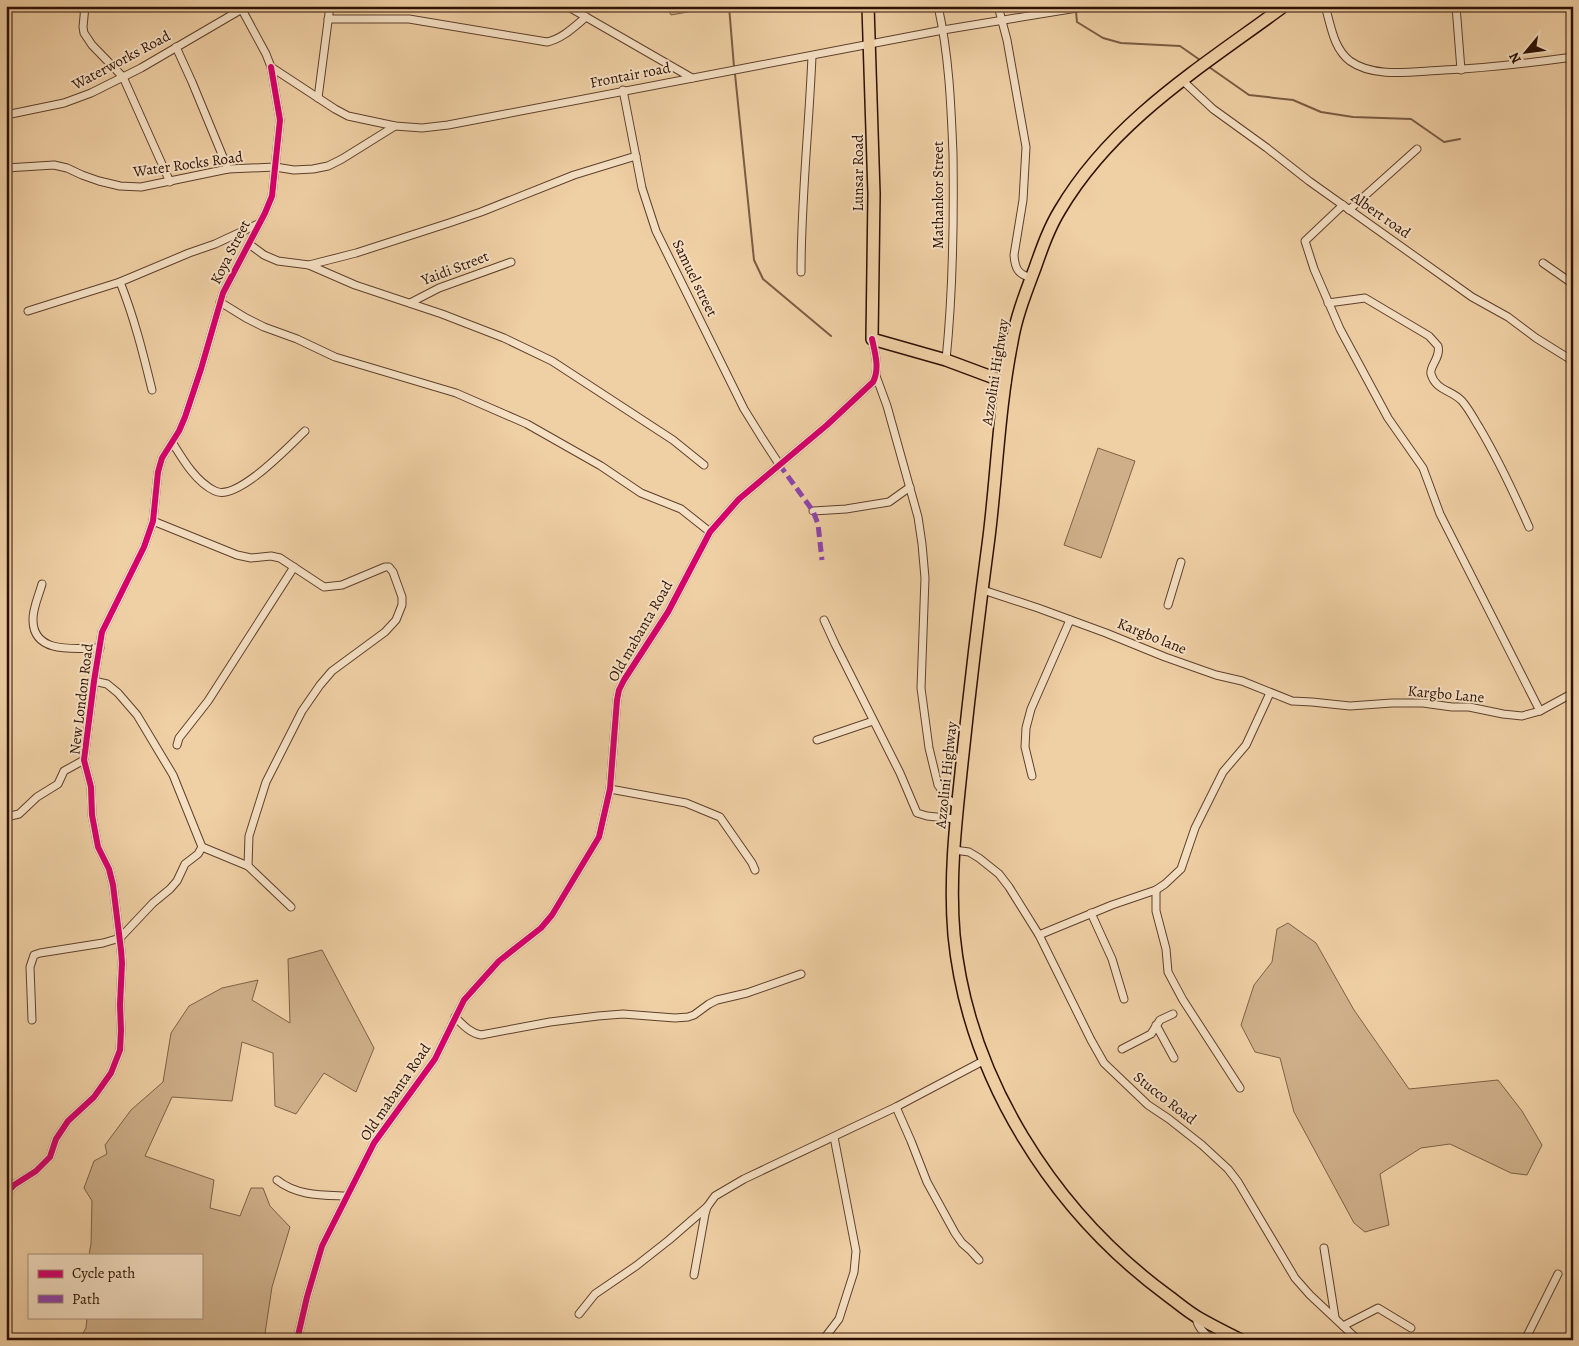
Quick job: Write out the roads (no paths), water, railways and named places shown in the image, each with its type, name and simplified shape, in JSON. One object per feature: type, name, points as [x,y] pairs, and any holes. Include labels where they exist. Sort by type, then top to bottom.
[{"type":"main road","name":"Lunsar Road","points":[[868,6],[874,194],[872,339]]},
{"type":"main road","name":"Azzolini Highway","points":[[1241,1340],[1196,1317],[1153,1285],[1118,1255],[1070,1205],[1027,1143],[985,1060],[974,1028],[959,966],[953,912],[954,850],[969,693],[983,590],[1005,382],[1012,338],[1031,278],[1061,209],[1084,174],[1125,129],[1182,80],[1284,6]]},
{"type":"main road","points":[[872,339],[946,360],[1005,382]]},
{"type":"street","points":[[72,6],[85,8],[84,33],[92,45],[123,77],[170,182]]},
{"type":"street","points":[[318,98],[330,6]]},
{"type":"street","points":[[567,6],[692,78]]},
{"type":"street","points":[[938,6],[944,30]]},
{"type":"street","points":[[998,6],[1026,147],[1026,171],[1014,255],[1015,266],[1018,272],[1031,278]]},
{"type":"street","name":"Frontair road","points":[[271,67],[348,116],[395,126],[422,128],[448,125],[622,90],[944,30],[1089,6]]},
{"type":"street","points":[[1325,6],[1338,46],[1348,59],[1370,69],[1399,73],[1461,70],[1573,57]]},
{"type":"street","points":[[1456,6],[1461,70]]},
{"type":"street","name":"Waterworks Road","points":[[6,115],[36,110],[78,99],[141,68],[241,8]]},
{"type":"street","name":"Koya Street","points":[[172,442],[179,431],[202,369],[220,302],[229,280],[272,196],[280,120],[271,67],[241,8]]},
{"type":"street","points":[[328,19],[409,19],[548,42],[555,41],[586,18]]},
{"type":"street","name":"Mathankor Street","points":[[944,30],[948,58],[953,172],[950,318],[946,360]]},
{"type":"street","points":[[176,47],[228,170]]},
{"type":"street","points":[[801,272],[801,230],[812,56]]},
{"type":"street","name":"Albert road","points":[[1182,80],[1213,109],[1349,210],[1472,297],[1508,317],[1536,338],[1573,361]]},
{"type":"street","name":"Samuel street","points":[[622,90],[642,188],[656,231],[744,409],[780,464]]},
{"type":"street","name":"Water Rocks Road","points":[[6,168],[54,165],[99,181],[130,187],[170,182],[228,170],[275,167],[294,170],[313,169],[328,166],[395,126]]},
{"type":"street","points":[[1349,210],[1417,149]]},
{"type":"street","points":[[309,265],[356,253],[457,220],[574,175],[636,156]]},
{"type":"street","points":[[1343,205],[1305,241],[1314,269],[1340,329],[1388,418],[1423,468],[1440,514],[1540,711]]},
{"type":"street","points":[[28,311],[120,282],[214,244],[259,223]]},
{"type":"street","points":[[249,244],[278,261],[309,265],[355,285],[410,303],[495,335],[552,361],[673,440],[704,465]]},
{"type":"street","name":"Yaidi Street","points":[[410,303],[439,288],[511,262]]},
{"type":"street","points":[[1543,263],[1573,284]]},
{"type":"street","points":[[120,282],[135,323],[152,390]]},
{"type":"street","points":[[1328,303],[1365,298],[1429,336],[1438,346],[1439,355],[1431,370],[1431,374],[1440,388],[1454,394],[1468,409],[1496,458],[1529,528]]},
{"type":"street","points":[[220,302],[258,324],[297,339],[335,357],[456,394],[527,424],[601,466],[641,493],[680,509],[710,532]]},
{"type":"street","points":[[872,339],[876,376],[887,406],[918,517],[926,578],[921,663],[924,716],[938,785],[948,799],[958,806]]},
{"type":"street","name":"Old mabanta Road","points":[[298,1339],[322,1246],[374,1143],[435,1059],[464,1000],[499,962],[541,928],[552,915],[599,837],[610,788],[619,690],[668,612],[710,532],[739,499],[866,389],[876,376]]},
{"type":"street","points":[[172,442],[191,471],[215,491],[224,492],[238,488],[261,472],[305,431]]},
{"type":"street","name":"New London Road","points":[[6,1194],[14,1185],[45,1163],[50,1157],[56,1139],[68,1121],[94,1097],[111,1073],[120,1050],[122,1030],[120,1005],[122,963],[120,938],[110,869],[98,847],[92,815],[92,787],[84,760],[102,632],[144,547],[154,521],[158,472],[162,458],[172,442]]},
{"type":"street","points":[[813,511],[846,509],[889,502],[910,487]]},
{"type":"street","points":[[154,521],[236,556],[251,558],[271,556],[280,558],[324,587],[342,585],[389,567],[400,588],[402,605],[396,620],[385,632],[332,671],[302,711],[266,782],[249,836],[248,866]]},
{"type":"street","points":[[1168,605],[1181,562]]},
{"type":"street","points":[[177,746],[180,738],[208,701],[294,567]]},
{"type":"street","points":[[42,584],[32,620],[33,627],[41,640],[55,648],[100,648]]},
{"type":"street","name":"Kargbo lane","points":[[983,590],[1070,620],[1216,675],[1242,681],[1292,702],[1312,702]]},
{"type":"street","points":[[824,620],[900,773],[917,813],[956,819]]},
{"type":"street","points":[[1032,776],[1025,747],[1026,728],[1031,709],[1070,620]]},
{"type":"street","points":[[94,681],[112,688],[137,715],[173,775],[202,848],[248,866],[291,907]]},
{"type":"street","points":[[1038,935],[1091,913],[1156,890],[1181,869],[1199,820],[1223,772],[1246,745],[1270,693]]},
{"type":"street","name":"Kargbo Lane","points":[[1312,702],[1350,706],[1392,703],[1469,707],[1522,716],[1540,711],[1573,693]]},
{"type":"street","points":[[817,740],[873,721]]},
{"type":"street","points":[[6,817],[19,814],[37,797],[58,784],[64,771],[84,760]]},
{"type":"street","points":[[610,788],[686,803],[720,817],[755,870]]},
{"type":"street","points":[[32,1020],[30,967],[34,955],[103,943],[120,938],[153,903],[170,889],[185,864],[198,854],[202,848]]},
{"type":"street","name":"Stucco Road","points":[[954,850],[969,852],[988,864],[1009,887],[1038,935],[1086,1032],[1104,1063],[1135,1095],[1202,1145],[1228,1169],[1238,1182],[1296,1278],[1310,1296],[1358,1340]]},
{"type":"street","points":[[1156,890],[1156,911],[1166,949],[1168,972],[1183,1000],[1240,1088]]},
{"type":"street","points":[[1091,913],[1112,959],[1124,999]]},
{"type":"street","points":[[455,1017],[468,1030],[481,1035],[550,1022],[606,1015],[681,1017],[694,1015],[717,1000],[747,993],[801,974]]},
{"type":"street","points":[[1122,1049],[1151,1034],[1160,1020],[1173,1014]]},
{"type":"street","points":[[1156,1025],[1174,1058]]},
{"type":"street","points":[[579,1314],[595,1294],[636,1266],[669,1240],[707,1207],[715,1196],[744,1179],[896,1107],[985,1060]]},
{"type":"street","points":[[896,1107],[926,1182],[959,1238],[979,1260]]},
{"type":"street","points":[[823,1340],[839,1319],[854,1272],[856,1251],[834,1137]]},
{"type":"street","points":[[277,1180],[297,1191],[346,1196]]},
{"type":"street","points":[[6,1181],[14,1185]]},
{"type":"street","points":[[694,1275],[707,1207]]},
{"type":"street","points":[[1324,1248],[1335,1317]]},
{"type":"street","points":[[1525,1340],[1558,1274]]},
{"type":"street","points":[[1344,1326],[1378,1308],[1411,1328]]},
{"type":"street","points":[[1196,1317],[1198,1325],[1212,1340]]},
{"type":"waterway","points":[[729,6],[734,67]]},
{"type":"waterway","points":[[1076,12],[1077,22],[1103,38],[1121,43],[1180,46],[1200,60]]},
{"type":"waterway","points":[[1209,67],[1249,95],[1293,100],[1321,112],[1353,117],[1411,119],[1444,142],[1460,139]]},
{"type":"waterway","points":[[735,74],[754,260],[763,279],[831,336]]}]
